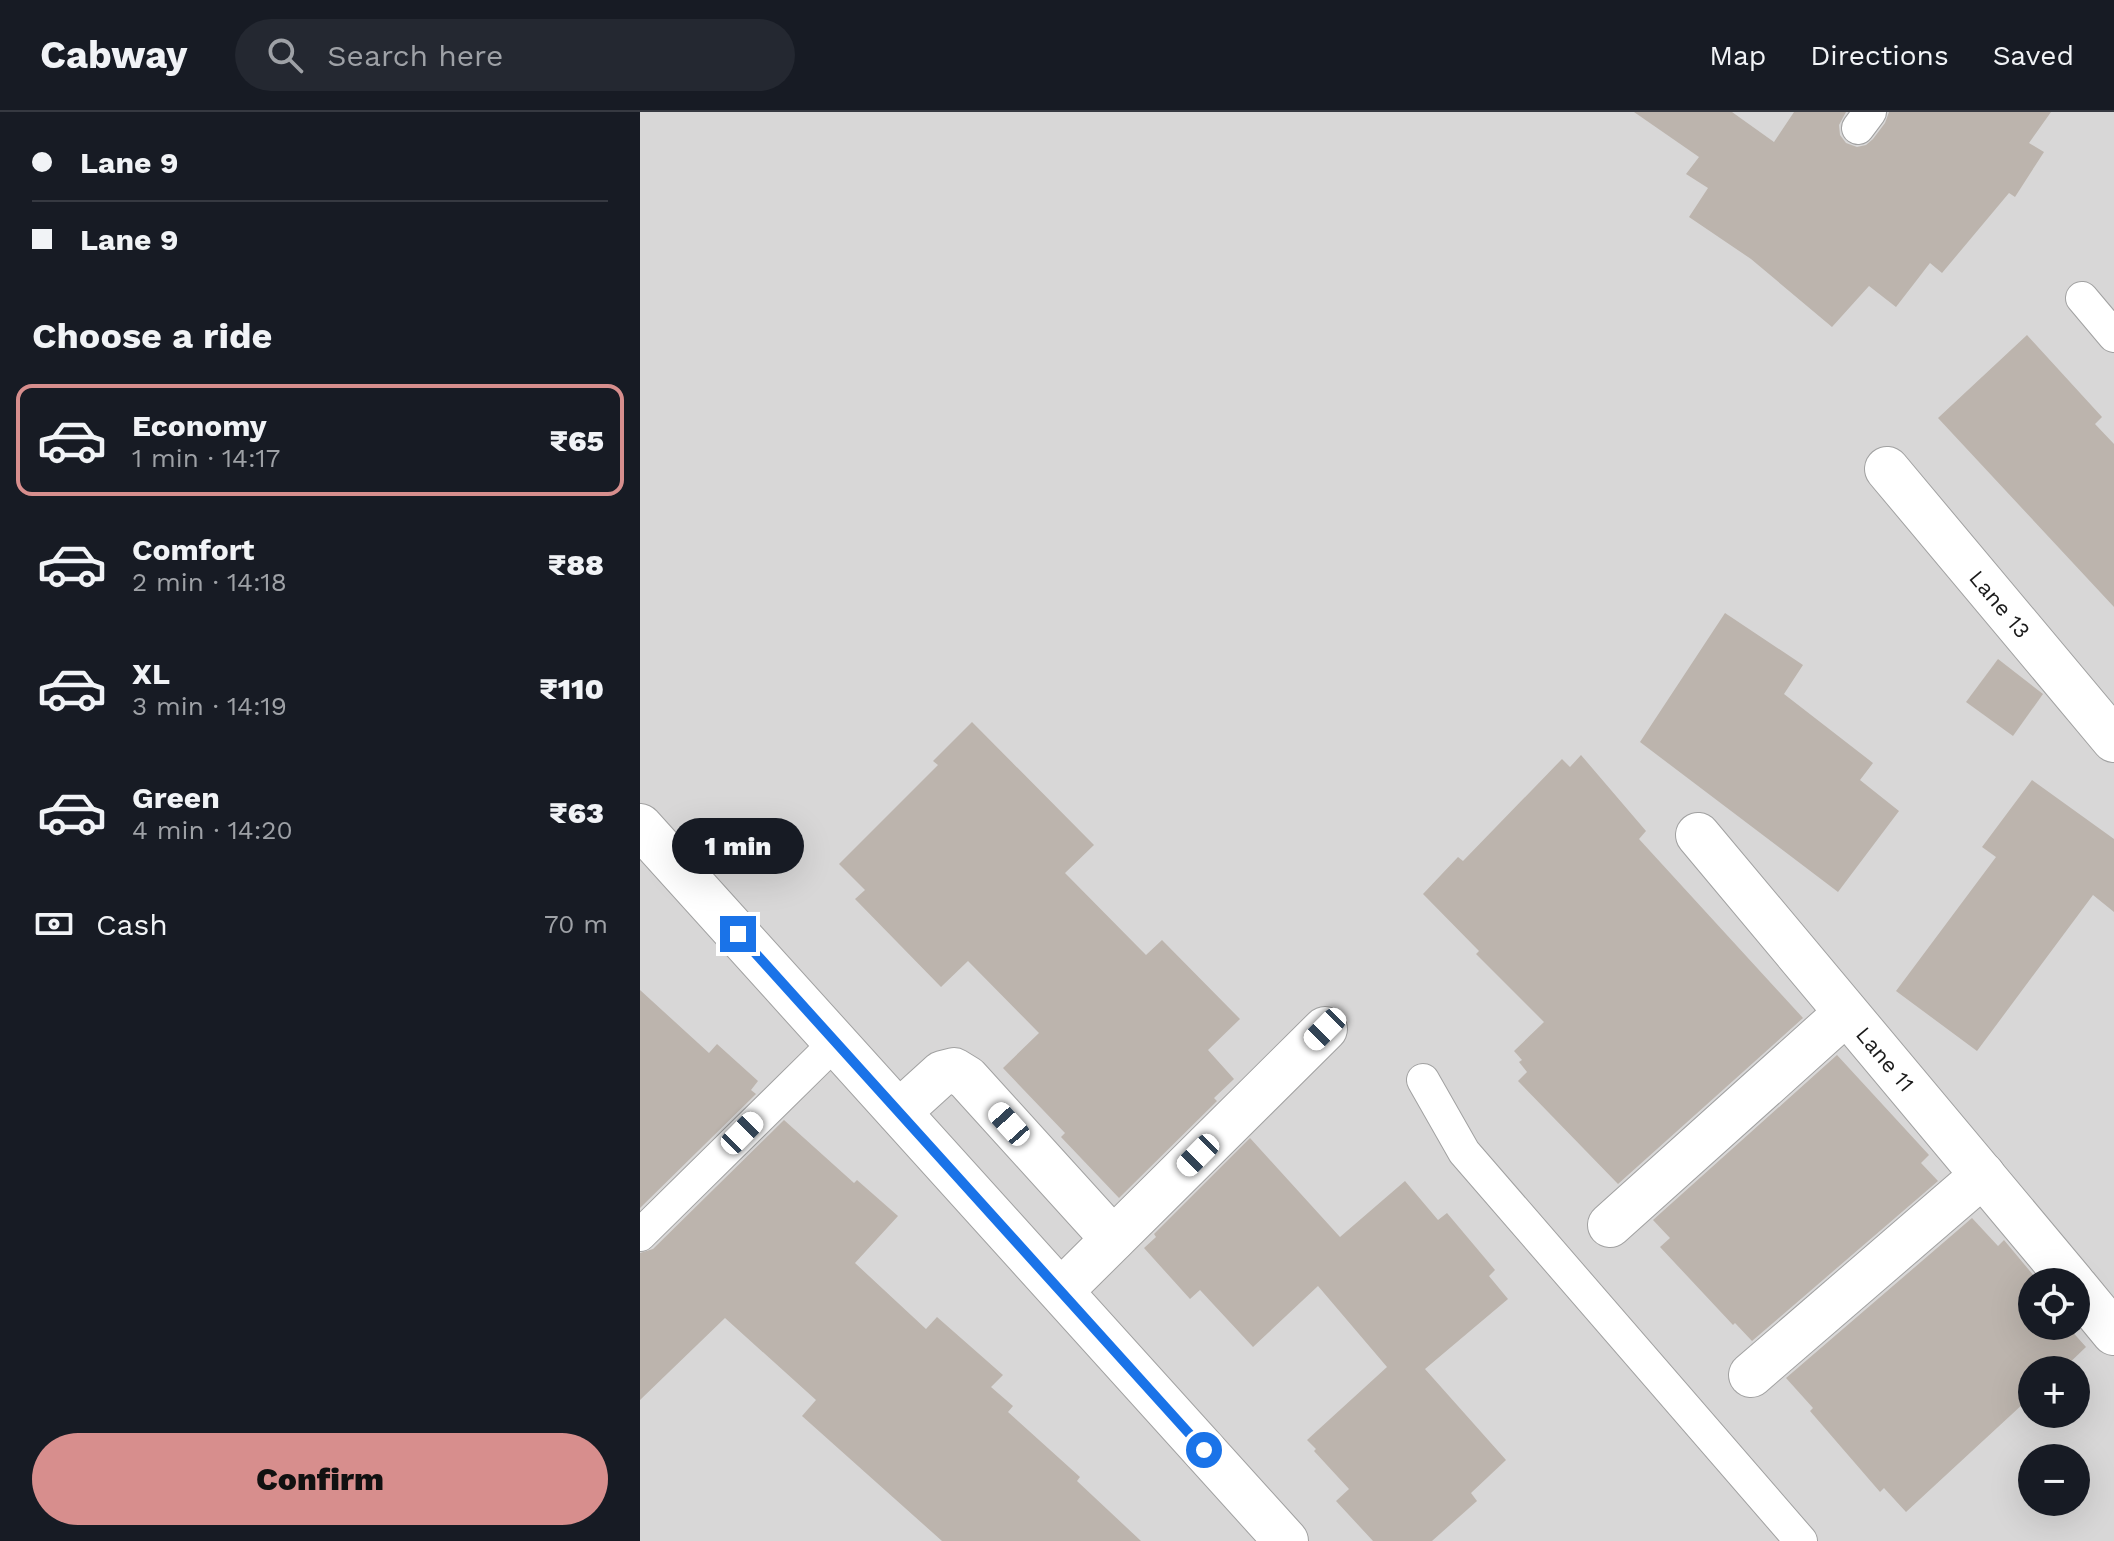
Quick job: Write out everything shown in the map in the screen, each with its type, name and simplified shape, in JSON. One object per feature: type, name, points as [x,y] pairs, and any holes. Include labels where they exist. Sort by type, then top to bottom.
[{"type":"street","name":"Lane 13","points":[[1887,469],[2114,740]]},
{"type":"street","points":[[640,826],[1286,1541]]},
{"type":"street","name":"Lane 11","points":[[1698,835],[2060,1268]]},
{"type":"street","points":[[1610,1225],[1846,1013]]},
{"type":"street","points":[[1061,1291],[1325,1029]]},
{"type":"street","points":[[899,1112],[942,1073],[954,1070],[967,1078],[1113,1239]]},
{"type":"street","points":[[1751,1375],[1983,1175]]},
{"type":"street","points":[[2090,1304],[2114,1333]]},
{"type":"lane","points":[[2082,298],[2114,336]]},
{"type":"lane","points":[[640,1235],[836,1042]]},
{"type":"lane","points":[[1423,1080],[1464,1152],[1801,1541]]},
{"type":"shaded area","points":[[640,112],[2114,112],[2114,1541],[640,1541]]},
{"type":"building","points":[[1634,112],[1732,112],[1774,142],[1794,112],[1846,112],[1839,125],[1840,135],[1846,143],[1857,147],[1873,139],[1889,112],[2051,112],[2029,143],[2044,152],[2015,197],[2009,193],[1942,273],[1930,263],[1896,307],[1869,286],[1832,327],[1751,259],[1689,217],[1708,188],[1686,174],[1699,157]]},
{"type":"building","points":[[2027,335],[2102,417],[2095,424],[2114,444],[2114,607],[1938,418]]},
{"type":"building","points":[[1725,613],[1803,665],[1784,694],[1873,763],[1860,780],[1899,811],[1838,892],[1640,742]]},
{"type":"building","points":[[1998,659],[2043,694],[2013,736],[1966,702]]},
{"type":"building","points":[[972,722],[1094,845],[1065,873],[1146,955],[1162,940],[1240,1019],[1208,1050],[1234,1079],[1214,1098],[1217,1101],[1119,1198],[1061,1137],[1065,1133],[1003,1068],[1039,1033],[968,961],[941,987],[855,899],[865,890],[839,864],[938,765],[933,761]]},
{"type":"building","points":[[1581,755],[1646,831],[1639,839],[1803,1018],[1618,1184],[1518,1081],[1527,1072],[1514,1051],[1544,1022],[1476,954],[1479,951],[1423,894],[1458,857],[1463,861],[1562,759],[1570,767]]},
{"type":"building","points":[[2032,780],[2114,839],[2114,912],[2093,895],[1977,1051],[1896,991],[1996,857],[1982,847]]},
{"type":"building","points":[[640,990],[709,1053],[717,1044],[758,1081],[751,1090],[756,1094],[640,1208]]},
{"type":"building","points":[[1837,1055],[1929,1155],[1921,1163],[1938,1181],[1752,1341],[1660,1247],[1670,1238],[1653,1220]]},
{"type":"building","points":[[784,1120],[854,1183],[857,1180],[898,1216],[855,1263],[926,1329],[937,1317],[1003,1375],[991,1387],[1013,1406],[1008,1412],[1080,1477],[1077,1481],[1141,1541],[942,1541],[802,1416],[816,1400],[725,1318],[640,1400],[640,1253],[653,1249]]},
{"type":"building","points":[[1250,1138],[1340,1237],[1405,1181],[1438,1220],[1447,1213],[1495,1270],[1489,1276],[1508,1299],[1425,1369],[1506,1460],[1471,1493],[1477,1501],[1432,1541],[1373,1541],[1336,1501],[1349,1489],[1307,1440],[1387,1367],[1318,1286],[1253,1347],[1200,1290],[1190,1299],[1144,1248],[1156,1237],[1154,1234]]},
{"type":"building","points":[[1972,1218],[1998,1246],[2004,1240],[2027,1268],[2018,1268],[2018,1340],[2080,1340],[2086,1347],[2077,1356],[2018,1356],[2018,1409],[1906,1512],[1884,1488],[1880,1492],[1810,1411],[1813,1408],[1786,1378]]},
{"type":"route","points":[[738,934],[1204,1450]]}]
